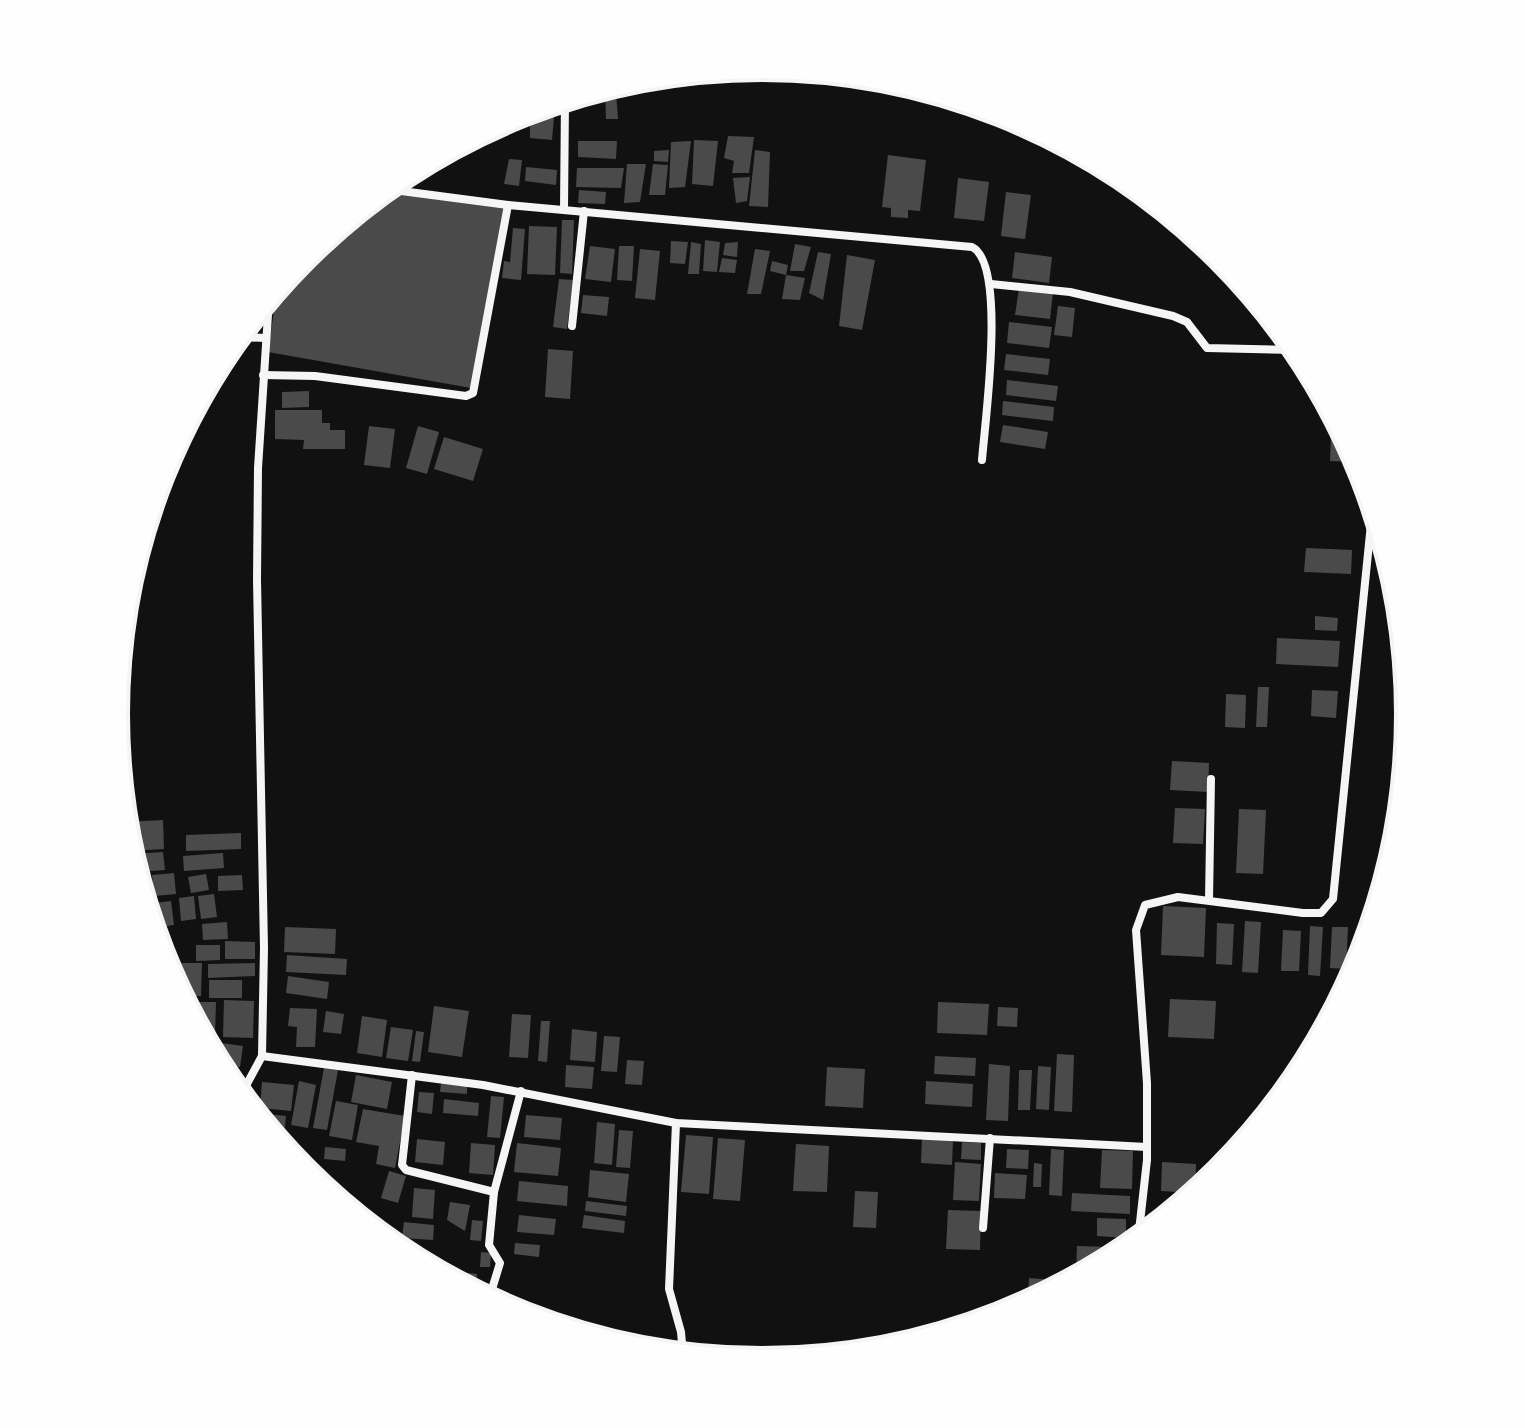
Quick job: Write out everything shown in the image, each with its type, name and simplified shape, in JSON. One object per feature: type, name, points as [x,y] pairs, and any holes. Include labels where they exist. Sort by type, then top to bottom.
[{"type":"street","points":[[564,209],[565,112]]},
{"type":"street","points":[[404,191],[508,205],[972,247],[985,259],[991,284],[982,460]]},
{"type":"street","points":[[263,375],[315,376],[466,396],[473,393],[508,205]]},
{"type":"street","points":[[572,326],[584,211]]},
{"type":"street","points":[[991,284],[1070,292],[1173,316],[1187,322],[1207,348],[1281,350]]},
{"type":"street","points":[[247,1083],[262,1056],[257,580],[267,319]]},
{"type":"street","points":[[253,338],[266,338]]},
{"type":"street","points":[[1140,1223],[1147,1147],[1147,1083],[1136,930],[1139,913],[1145,905],[1159,900],[1209,900],[1321,913],[1333,899],[1370,533]]},
{"type":"street","points":[[1209,900],[1211,779]]},
{"type":"street","points":[[262,1056],[521,1091],[676,1123],[1147,1147]]},
{"type":"street","points":[[412,1075],[402,1165],[406,1170],[494,1192]]},
{"type":"street","points":[[492,1288],[500,1263],[489,1245],[494,1192],[521,1091]]},
{"type":"street","points":[[676,1123],[669,1289],[682,1343]]},
{"type":"street","points":[[983,1228],[990,1138]]},
{"type":"building","points":[[616,98],[618,119],[606,119],[605,100]]},
{"type":"building","points":[[554,117],[552,140],[530,138],[530,124]]},
{"type":"building","points":[[728,136],[754,137],[749,173],[732,173],[734,161],[724,158]]},
{"type":"building","points":[[694,140],[718,141],[713,186],[692,184]]},
{"type":"building","points":[[578,141],[617,141],[616,159],[578,157]]},
{"type":"building","points":[[691,141],[685,187],[669,188],[671,142]]},
{"type":"building","points":[[669,150],[668,162],[654,161],[654,151]]},
{"type":"building","points":[[755,150],[770,152],[768,207],[749,206]]},
{"type":"building","points":[[888,155],[926,160],[920,211],[908,210],[908,218],[891,217],[891,208],[882,207]]},
{"type":"building","points":[[509,159],[522,160],[519,186],[504,184]]},
{"type":"building","points":[[627,164],[646,164],[640,202],[624,203]]},
{"type":"building","points":[[653,164],[668,165],[665,195],[649,195]]},
{"type":"building","points":[[526,167],[557,170],[556,185],[525,181]]},
{"type":"building","points":[[577,168],[624,168],[621,188],[576,187]]},
{"type":"building","points":[[750,177],[747,201],[736,203],[733,178]]},
{"type":"building","points":[[958,178],[989,182],[984,221],[954,218]]},
{"type":"building","points":[[579,190],[606,192],[605,204],[578,203]]},
{"type":"building","points":[[1006,192],[1031,195],[1025,239],[1001,236]]},
{"type":"building","points":[[400,194],[504,207],[471,388],[268,352],[274,311],[286,296],[344,237]]},
{"type":"building","points":[[562,220],[574,220],[572,274],[560,273]]},
{"type":"building","points":[[529,226],[557,227],[555,275],[527,274]]},
{"type":"building","points":[[513,228],[525,229],[521,280],[502,278],[504,261],[510,262]]},
{"type":"building","points":[[705,240],[720,242],[717,272],[703,271]]},
{"type":"building","points":[[671,241],[688,242],[685,264],[670,263]]},
{"type":"building","points":[[691,242],[701,244],[699,274],[688,274]]},
{"type":"building","points":[[738,242],[737,257],[723,255],[725,243]]},
{"type":"building","points":[[795,244],[811,247],[804,271],[790,271]]},
{"type":"building","points":[[590,246],[615,249],[611,282],[585,279]]},
{"type":"building","points":[[619,246],[634,246],[632,281],[617,280]]},
{"type":"building","points":[[640,249],[660,251],[655,300],[635,298]]},
{"type":"building","points":[[755,249],[770,251],[761,294],[747,294]]},
{"type":"building","points":[[818,252],[831,254],[823,300],[809,293]]},
{"type":"building","points":[[1015,252],[1052,257],[1049,283],[1012,278]]},
{"type":"building","points":[[847,255],[875,260],[862,330],[839,326]]},
{"type":"building","points":[[722,258],[737,260],[735,273],[719,272]]},
{"type":"building","points":[[772,261],[788,265],[786,275],[770,271]]},
{"type":"building","points":[[786,275],[805,278],[800,300],[782,299]]},
{"type":"building","points":[[559,279],[573,280],[567,329],[553,327]]},
{"type":"building","points":[[1019,288],[1053,292],[1050,319],[1015,315]]},
{"type":"building","points":[[583,295],[609,297],[607,316],[581,313]]},
{"type":"building","points":[[1058,306],[1075,308],[1072,337],[1054,335]]},
{"type":"building","points":[[1009,322],[1052,327],[1049,348],[1007,343]]},
{"type":"building","points":[[548,349],[573,351],[570,399],[545,397]]},
{"type":"building","points":[[1006,354],[1050,359],[1048,375],[1004,370]]},
{"type":"building","points":[[1007,380],[1058,386],[1056,401],[1006,395]]},
{"type":"building","points":[[309,391],[309,407],[282,408],[282,392]]},
{"type":"building","points":[[1003,401],[1054,407],[1053,421],[1002,415]]},
{"type":"building","points":[[275,410],[322,410],[322,423],[330,423],[330,430],[345,430],[345,449],[303,449],[304,440],[275,439]]},
{"type":"building","points":[[1003,425],[1048,432],[1045,449],[1000,442]]},
{"type":"building","points":[[369,426],[395,429],[390,468],[364,465]]},
{"type":"building","points":[[418,426],[439,432],[427,474],[406,468]]},
{"type":"building","points":[[1331,436],[1332,436],[1344,461],[1330,461]]},
{"type":"building","points":[[444,437],[483,449],[473,481],[434,469]]},
{"type":"building","points":[[1306,548],[1352,550],[1351,574],[1304,572]]},
{"type":"building","points":[[1315,616],[1338,618],[1337,631],[1315,630]]},
{"type":"building","points":[[1277,638],[1340,641],[1338,667],[1276,664]]},
{"type":"building","points":[[1258,687],[1269,687],[1267,727],[1256,727]]},
{"type":"building","points":[[1312,690],[1338,691],[1336,718],[1311,716]]},
{"type":"building","points":[[1226,694],[1246,695],[1245,728],[1225,727]]},
{"type":"building","points":[[1172,761],[1209,763],[1208,792],[1170,790]]},
{"type":"building","points":[[1175,808],[1205,809],[1203,844],[1173,843]]},
{"type":"building","points":[[1239,809],[1266,810],[1263,874],[1236,873]]},
{"type":"building","points":[[163,820],[164,849],[144,850],[138,821]]},
{"type":"building","points":[[241,833],[241,849],[186,851],[186,835]]},
{"type":"building","points":[[163,852],[165,870],[148,871],[144,853]]},
{"type":"building","points":[[223,853],[224,868],[184,871],[183,856]]},
{"type":"building","points":[[174,873],[176,894],[155,896],[152,875]]},
{"type":"building","points":[[206,874],[209,890],[191,893],[188,877]]},
{"type":"building","points":[[242,875],[243,890],[218,891],[218,876]]},
{"type":"building","points":[[214,894],[217,917],[201,919],[198,896]]},
{"type":"building","points":[[194,896],[196,919],[181,921],[179,898]]},
{"type":"building","points":[[171,901],[174,925],[165,926],[157,903]]},
{"type":"building","points":[[1163,906],[1206,908],[1204,957],[1161,955]]},
{"type":"building","points":[[1245,921],[1261,922],[1258,973],[1242,972]]},
{"type":"building","points":[[227,922],[228,939],[203,940],[202,924]]},
{"type":"building","points":[[1217,923],[1234,924],[1232,965],[1216,964]]},
{"type":"building","points":[[1310,926],[1323,927],[1320,976],[1308,975]]},
{"type":"building","points":[[285,927],[336,929],[335,954],[284,952]]},
{"type":"building","points":[[1332,927],[1348,927],[1346,960],[1343,969],[1330,968]]},
{"type":"building","points":[[1283,930],[1301,931],[1299,971],[1281,971]]},
{"type":"building","points":[[225,941],[255,942],[255,959],[225,959]]},
{"type":"building","points":[[196,945],[220,945],[220,960],[196,961]]},
{"type":"building","points":[[287,955],[347,959],[346,975],[286,972]]},
{"type":"building","points":[[180,963],[202,963],[201,996],[195,996]]},
{"type":"building","points":[[255,963],[255,976],[208,978],[208,964]]},
{"type":"building","points":[[288,976],[329,982],[327,999],[286,993]]},
{"type":"building","points":[[209,980],[242,980],[242,998],[209,998]]},
{"type":"building","points":[[1170,999],[1216,1001],[1214,1039],[1168,1037]]},
{"type":"building","points":[[224,1000],[254,1001],[253,1038],[223,1037]]},
{"type":"building","points":[[198,1002],[216,1002],[215,1034]]},
{"type":"building","points":[[938,1002],[989,1004],[987,1035],[937,1033]]},
{"type":"building","points":[[434,1006],[469,1011],[462,1057],[428,1052]]},
{"type":"building","points":[[998,1007],[1018,1008],[1017,1027],[997,1026]]},
{"type":"building","points":[[290,1008],[317,1009],[315,1047],[296,1047],[297,1027],[288,1026]]},
{"type":"building","points":[[326,1011],[344,1014],[341,1034],[323,1032]]},
{"type":"building","points":[[512,1014],[531,1015],[528,1058],[509,1057]]},
{"type":"building","points":[[362,1016],[387,1020],[382,1057],[357,1053]]},
{"type":"building","points":[[541,1021],[550,1021],[547,1062],[538,1061]]},
{"type":"building","points":[[391,1027],[413,1030],[408,1061],[386,1058]]},
{"type":"building","points":[[572,1029],[597,1032],[595,1062],[570,1060]]},
{"type":"building","points":[[416,1031],[424,1032],[420,1062],[412,1061]]},
{"type":"building","points":[[604,1036],[620,1037],[617,1072],[601,1071]]},
{"type":"building","points":[[221,1043],[243,1046],[240,1067],[235,1066]]},
{"type":"building","points":[[1057,1054],[1074,1055],[1072,1112],[1054,1111]]},
{"type":"building","points":[[935,1056],[976,1058],[975,1076],[934,1074]]},
{"type":"building","points":[[627,1060],[644,1061],[642,1085],[625,1084]]},
{"type":"building","points":[[989,1064],[1010,1066],[1008,1121],[986,1120]]},
{"type":"building","points":[[566,1065],[594,1067],[592,1089],[565,1087]]},
{"type":"building","points":[[1038,1066],[1051,1067],[1049,1110],[1036,1109]]},
{"type":"building","points":[[827,1067],[865,1069],[863,1108],[825,1106]]},
{"type":"building","points":[[324,1068],[338,1070],[327,1130],[313,1128]]},
{"type":"building","points":[[1019,1070],[1032,1070],[1030,1110],[1018,1110]]},
{"type":"building","points":[[356,1075],[392,1082],[387,1109],[351,1102]]},
{"type":"building","points":[[299,1081],[316,1085],[308,1128],[291,1125]]},
{"type":"building","points":[[926,1081],[973,1084],[972,1107],[925,1104]]},
{"type":"building","points":[[262,1082],[294,1085],[291,1111],[267,1109],[261,1101]]},
{"type":"building","points":[[441,1083],[467,1086],[467,1094],[440,1092]]},
{"type":"building","points":[[419,1092],[434,1093],[432,1114],[417,1112]]},
{"type":"building","points":[[491,1096],[504,1097],[500,1138],[487,1137]]},
{"type":"building","points":[[444,1099],[479,1103],[478,1116],[443,1113]]},
{"type":"building","points":[[336,1101],[358,1105],[352,1140],[329,1136]]},
{"type":"building","points":[[363,1109],[405,1116],[395,1168],[376,1164],[379,1146],[356,1142]]},
{"type":"building","points":[[272,1115],[286,1116],[285,1130]]},
{"type":"building","points":[[526,1115],[562,1118],[560,1140],[524,1137]]},
{"type":"building","points":[[597,1122],[615,1124],[612,1165],[594,1163]]},
{"type":"building","points":[[619,1130],[633,1131],[630,1168],[616,1167]]},
{"type":"building","points":[[686,1135],[713,1137],[709,1194],[681,1192]]},
{"type":"building","points":[[718,1138],[745,1140],[740,1201],[713,1199]]},
{"type":"building","points":[[922,1138],[953,1139],[952,1165],[921,1163]]},
{"type":"building","points":[[417,1139],[445,1142],[443,1165],[415,1162]]},
{"type":"building","points":[[962,1142],[981,1143],[981,1160],[961,1159]]},
{"type":"building","points":[[471,1143],[495,1145],[493,1175],[469,1173]]},
{"type":"building","points":[[517,1143],[561,1148],[558,1176],[514,1172]]},
{"type":"building","points":[[796,1144],[829,1146],[827,1192],[793,1191]]},
{"type":"building","points":[[325,1147],[346,1149],[345,1161],[324,1159]]},
{"type":"building","points":[[1007,1149],[1029,1150],[1028,1169],[1006,1168]]},
{"type":"building","points":[[1051,1149],[1064,1150],[1062,1196],[1049,1195]]},
{"type":"building","points":[[1102,1150],[1133,1151],[1132,1189],[1100,1188]]},
{"type":"building","points":[[955,1162],[981,1164],[979,1201],[953,1200]]},
{"type":"building","points":[[1162,1162],[1196,1164],[1196,1177],[1180,1192],[1161,1191]]},
{"type":"building","points":[[1034,1163],[1042,1164],[1041,1187],[1033,1187]]},
{"type":"building","points":[[590,1170],[629,1174],[626,1202],[588,1197]]},
{"type":"building","points":[[389,1171],[406,1176],[398,1203],[381,1198]]},
{"type":"building","points":[[995,1173],[1027,1175],[1025,1199],[994,1198]]},
{"type":"building","points":[[519,1181],[568,1186],[567,1206],[517,1201]]},
{"type":"building","points":[[414,1188],[435,1190],[433,1219],[412,1217]]},
{"type":"building","points":[[855,1191],[878,1192],[876,1228],[853,1227]]},
{"type":"building","points":[[1072,1193],[1130,1196],[1130,1214],[1071,1211]]},
{"type":"building","points":[[586,1201],[627,1206],[626,1216],[585,1211]]},
{"type":"building","points":[[450,1202],[470,1205],[465,1231],[447,1220]]},
{"type":"building","points":[[948,1210],[981,1211],[980,1250],[946,1249]]},
{"type":"building","points":[[519,1215],[556,1219],[554,1235],[517,1232]]},
{"type":"building","points":[[584,1215],[625,1221],[624,1233],[582,1228]]},
{"type":"building","points":[[1097,1218],[1126,1219],[1126,1233],[1120,1238],[1097,1236]]},
{"type":"building","points":[[472,1220],[483,1221],[481,1241],[470,1240]]},
{"type":"building","points":[[404,1222],[434,1225],[433,1240],[402,1235]]},
{"type":"building","points":[[515,1243],[540,1245],[539,1257],[514,1254]]},
{"type":"building","points":[[1077,1246],[1105,1247],[1079,1263],[1076,1264]]},
{"type":"building","points":[[481,1252],[491,1253],[490,1267],[480,1267]]},
{"type":"building","points":[[462,1272],[477,1274],[476,1280]]},
{"type":"building","points":[[1029,1278],[1049,1280],[1043,1283],[1029,1289]]}]
